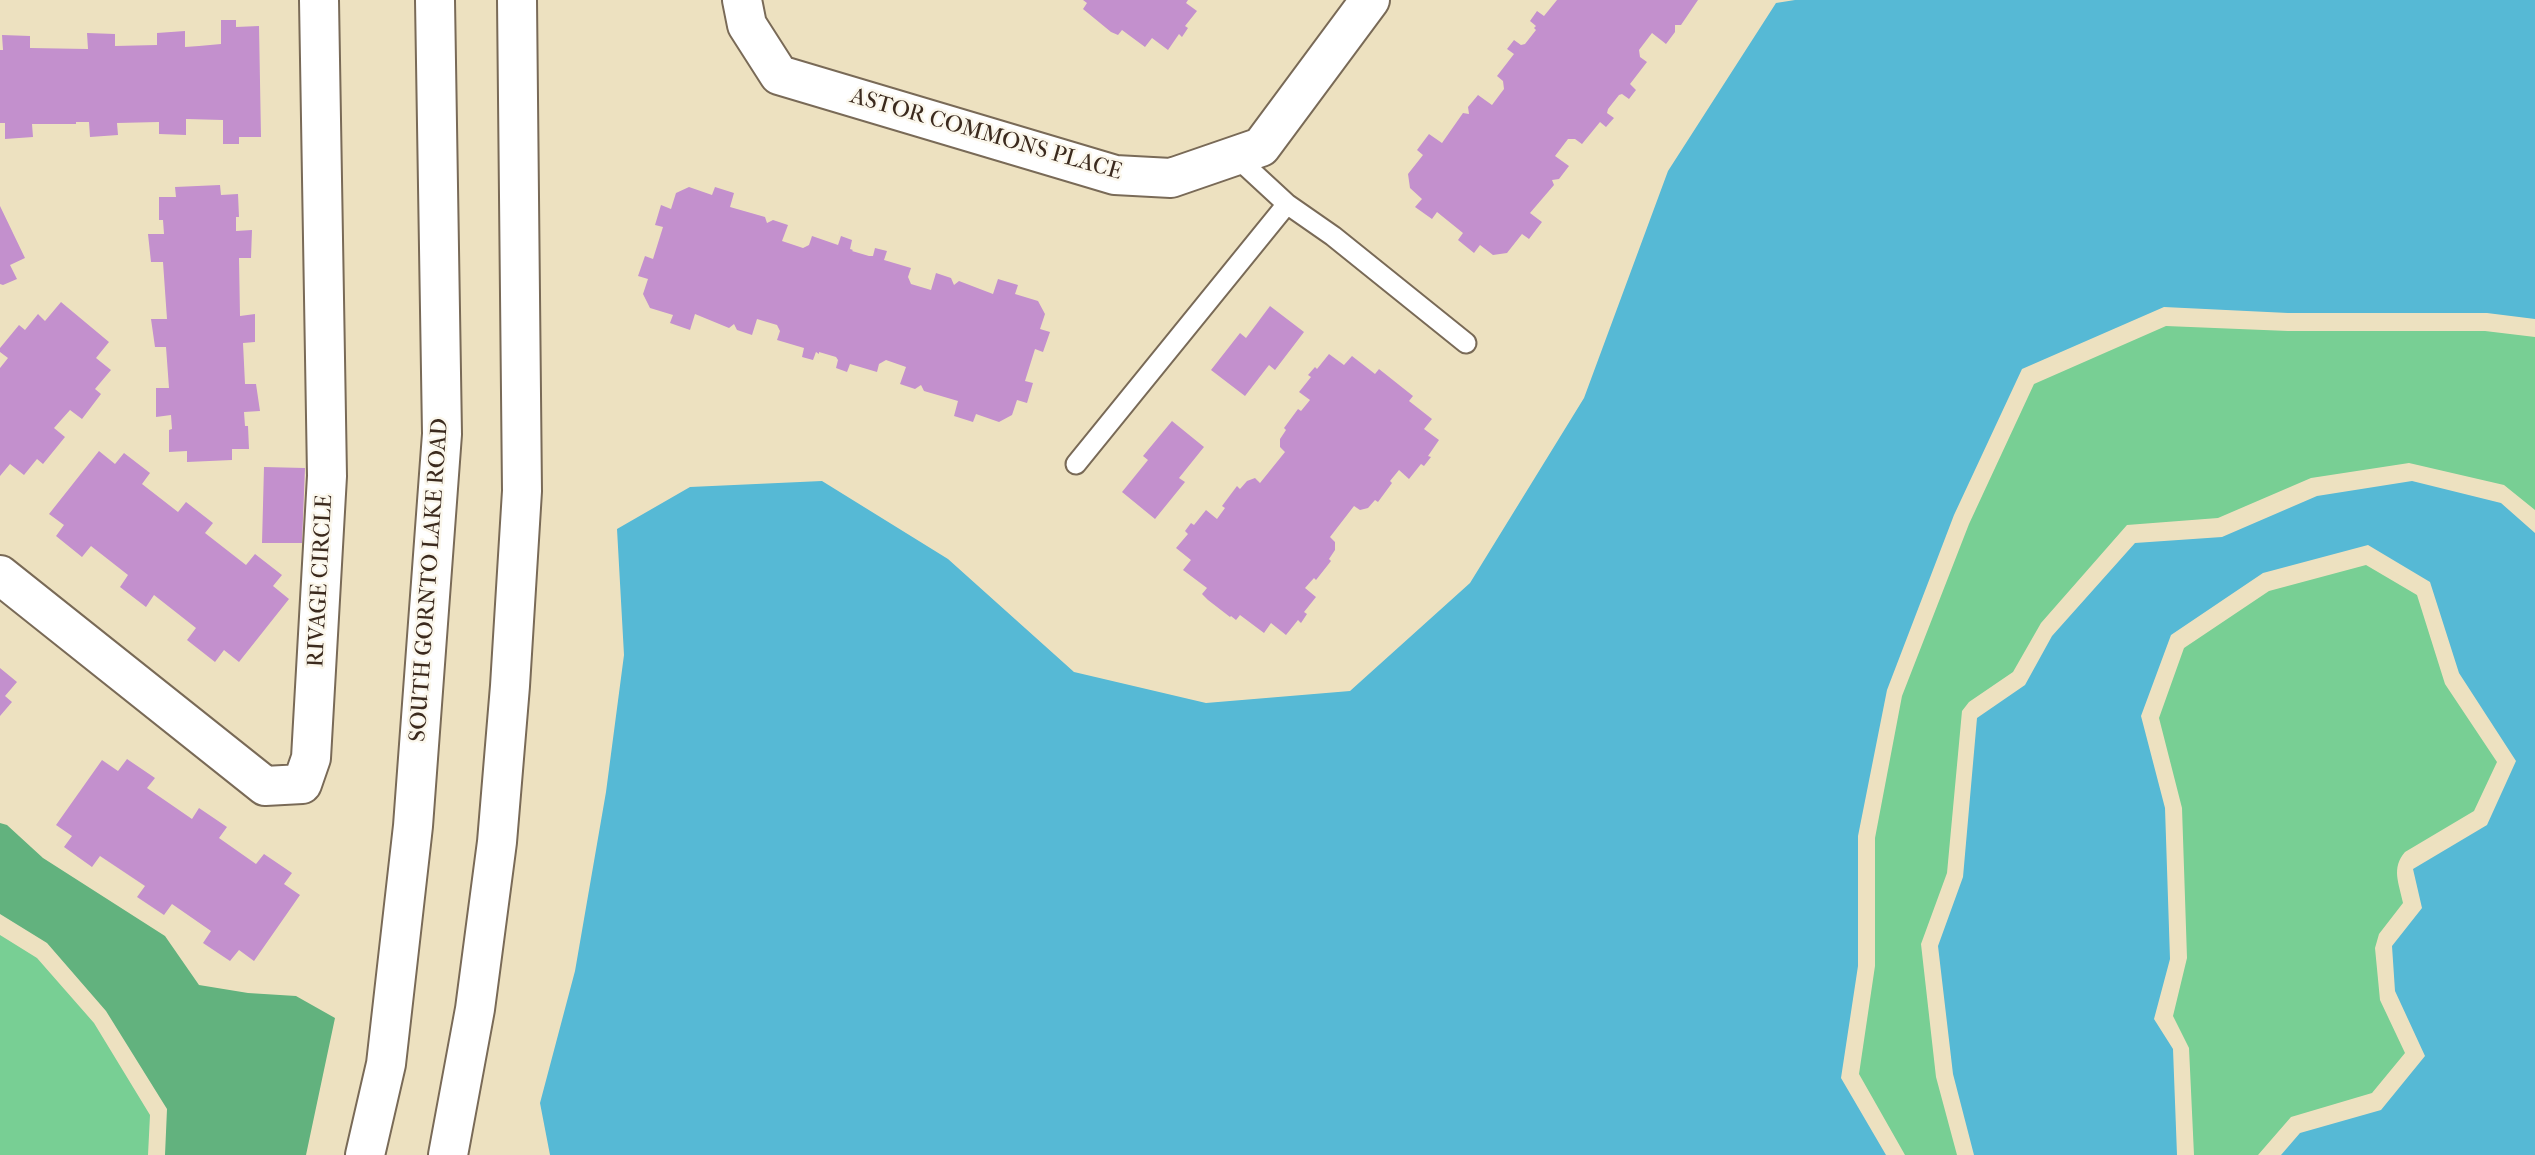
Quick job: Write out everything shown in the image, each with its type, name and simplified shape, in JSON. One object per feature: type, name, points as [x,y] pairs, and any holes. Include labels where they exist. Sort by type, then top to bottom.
[{"type":"street","name":"RIVAGE CIRCLE","points":[[0,575],[265,786],[302,784],[311,758],[327,476],[319,0]]},
{"type":"street","name":"SOUTH GORNTO LAKE ROAD","points":[[365,1155],[386,1064],[413,826],[442,434],[435,0]]},
{"type":"street","points":[[448,1155],[475,1009],[496,842],[510,686],[522,491],[516,0]]},
{"type":"street","name":"ASTOR COMMONS PLACE","points":[[742,0],[747,25],[779,75],[1115,175],[1171,178],[1261,148],[1370,0]]},
{"type":"lane","points":[[1235,156],[1287,204],[1333,236],[1466,343]]},
{"type":"lane","points":[[1076,464],[1287,204]]},
{"type":"green space","points":[[2166,326],[2288,331],[2485,331],[2535,337],[2535,510],[2504,485],[2409,463],[2311,478],[2218,518],[2127,525],[2041,623],[2013,672],[1969,702],[1962,711],[1947,873],[1921,944],[1936,1077],[1957,1155],[1905,1155],[1859,1074],[1875,966],[1875,838],[1902,696],[1969,524],[2034,384]]},
{"type":"green space","points":[[2366,565],[2417,595],[2445,684],[2497,762],[2474,811],[2405,852],[2398,864],[2397,876],[2403,903],[2379,934],[2375,948],[2380,1000],[2405,1053],[2372,1093],[2291,1117],[2258,1155],[2194,1155],[2189,1048],[2173,1016],[2187,958],[2182,808],[2159,718],[2184,648],[2269,591]]},
{"type":"green space","points":[[0,823],[7,825],[43,858],[165,936],[199,985],[248,993],[296,996],[335,1018],[306,1155],[165,1155],[167,1109],[106,1011],[47,943],[0,914]]},
{"type":"green space","points":[[0,935],[37,958],[94,1023],[150,1115],[148,1155],[0,1155]]},
{"type":"water","points":[[1795,0],[2535,0],[2535,319],[2487,313],[2288,313],[2164,307],[2022,369],[1954,515],[1887,690],[1858,836],[1858,966],[1841,1078],[1886,1155],[550,1155],[540,1103],[575,971],[606,792],[624,655],[617,529],[690,487],[822,481],[948,559],[1074,672],[1206,703],[1350,691],[1470,583],[1584,398],[1668,171],[1776,3]]},
{"type":"water","points":[[2412,481],[2501,503],[2535,533],[2535,1155],[2281,1155],[2300,1133],[2381,1110],[2425,1056],[2395,991],[2392,946],[2422,908],[2413,869],[2487,825],[2516,761],[2459,673],[2430,582],[2368,545],[2263,573],[2171,635],[2141,716],[2165,808],[2170,959],[2154,1019],[2173,1049],[2177,1155],[1974,1155],[1953,1074],[1938,946],[1963,877],[1977,718],[2025,685],[2052,636],[2135,543],[2222,537],[2317,496]]},
{"type":"building","points":[[1083,0],[1188,0],[1186,3],[1197,11],[1185,26],[1188,28],[1182,37],[1179,34],[1168,50],[1152,38],[1145,47],[1122,30],[1118,35],[1111,32],[1083,9],[1087,3]]},
{"type":"building","points":[[1557,0],[1698,0],[1681,25],[1675,25],[1675,32],[1666,44],[1652,33],[1639,50],[1640,57],[1647,62],[1630,84],[1636,90],[1629,99],[1619,95],[1608,109],[1607,113],[1614,118],[1606,127],[1600,122],[1582,144],[1575,139],[1568,139],[1555,156],[1569,166],[1559,179],[1552,180],[1554,185],[1530,213],[1542,222],[1529,239],[1522,234],[1507,253],[1493,255],[1480,245],[1474,253],[1458,240],[1463,233],[1437,212],[1432,219],[1415,207],[1422,199],[1410,188],[1408,174],[1423,155],[1417,150],[1429,134],[1442,143],[1463,113],[1469,114],[1468,107],[1478,95],[1492,105],[1504,89],[1503,81],[1497,76],[1514,54],[1507,49],[1514,40],[1521,45],[1525,44],[1536,30],[1536,26],[1530,21],[1537,11],[1544,16]]},
{"type":"building","points":[[221,20],[236,20],[236,27],[259,26],[261,137],[239,137],[239,144],[223,144],[223,120],[186,119],[186,135],[159,134],[159,122],[117,123],[118,135],[90,137],[89,122],[76,122],[32,124],[33,137],[5,139],[5,123],[0,123],[2,35],[30,36],[30,48],[88,49],[87,33],[115,34],[115,46],[157,45],[157,33],[185,31],[185,47],[221,44]]},
{"type":"building","points":[[220,185],[221,195],[238,194],[239,217],[236,217],[236,231],[252,230],[251,258],[239,258],[240,316],[255,314],[255,342],[243,343],[245,384],[256,384],[260,411],[244,412],[249,449],[232,449],[232,460],[187,462],[187,451],[169,452],[171,415],[156,417],[156,388],[169,388],[166,347],[155,347],[151,319],[167,319],[163,262],[151,262],[148,234],[164,234],[163,220],[159,220],[159,197],[176,197],[175,187]]},
{"type":"building","points":[[689,187],[712,195],[715,187],[734,193],[730,207],[765,217],[767,223],[773,220],[788,225],[782,241],[803,248],[809,245],[812,236],[838,245],[841,236],[852,240],[852,251],[873,256],[875,248],[887,251],[884,260],[911,268],[908,277],[911,284],[931,290],[936,273],[951,278],[954,285],[959,281],[993,294],[998,279],[1018,285],[1015,294],[1038,301],[1045,314],[1040,329],[1050,332],[1043,352],[1035,349],[1025,381],[1033,383],[1027,403],[1017,400],[1012,415],[999,422],[976,414],[973,422],[954,416],[958,401],[924,391],[921,385],[915,389],[900,384],[906,367],[886,360],[879,364],[877,372],[850,364],[847,372],[836,368],[836,357],[816,352],[813,360],[802,357],[804,348],[777,340],[780,331],[777,325],[757,319],[752,335],[737,330],[734,324],[729,328],[695,314],[690,330],[670,323],[673,315],[650,308],[643,294],[648,279],[638,276],[645,256],[653,259],[663,227],[655,225],[661,205],[671,209],[676,193]]},
{"type":"building","points":[[0,206],[25,258],[10,265],[17,279],[3,285],[0,284]]},
{"type":"building","points":[[61,302],[109,342],[96,358],[111,370],[95,389],[101,394],[82,419],[70,410],[54,428],[65,437],[43,464],[37,459],[24,475],[10,464],[0,476],[0,368],[8,358],[0,352],[0,348],[19,325],[25,330],[38,314],[45,321]]},
{"type":"building","points":[[1270,306],[1304,332],[1275,370],[1269,365],[1245,396],[1211,370],[1240,333],[1246,338]]},
{"type":"building","points":[[1329,354],[1344,365],[1352,356],[1375,374],[1379,369],[1413,396],[1409,401],[1432,419],[1424,429],[1439,440],[1424,466],[1421,464],[1409,479],[1399,470],[1378,502],[1375,500],[1368,508],[1360,510],[1354,506],[1330,537],[1335,542],[1335,550],[1329,559],[1331,561],[1316,580],[1314,578],[1305,588],[1316,597],[1304,612],[1307,614],[1301,623],[1298,620],[1286,635],[1271,623],[1264,633],[1240,615],[1236,620],[1230,617],[1208,600],[1202,594],[1207,588],[1183,570],[1191,560],[1176,548],[1188,534],[1185,531],[1191,523],[1194,525],[1206,510],[1217,519],[1225,508],[1222,506],[1237,486],[1240,489],[1247,481],[1255,478],[1260,483],[1285,452],[1280,447],[1280,439],[1286,430],[1284,428],[1298,409],[1301,411],[1310,400],[1299,392],[1311,377],[1308,375],[1315,367],[1317,369]]},
{"type":"building","points":[[1172,421],[1204,447],[1179,478],[1185,482],[1155,519],[1122,492],[1148,460],[1143,456]]},
{"type":"building","points":[[99,451],[115,464],[124,453],[150,473],[142,484],[178,512],[186,502],[213,523],[205,533],[246,565],[255,554],[282,575],[273,586],[289,599],[239,662],[224,650],[215,662],[187,640],[196,628],[154,595],[146,607],[120,587],[128,575],[91,546],[82,557],[56,536],[64,525],[49,514]]},
{"type":"building","points":[[264,467],[305,468],[302,543],[262,543]]},
{"type":"building","points":[[0,668],[17,682],[5,696],[12,702],[0,716]]},
{"type":"building","points":[[127,759],[155,778],[147,788],[192,819],[199,808],[227,827],[219,838],[256,864],[264,854],[292,873],[284,884],[300,895],[254,961],[239,950],[230,961],[203,943],[211,931],[172,904],[164,915],[137,897],[145,886],[100,856],[92,867],[64,847],[72,836],[56,825],[102,760],[118,771]]}]
